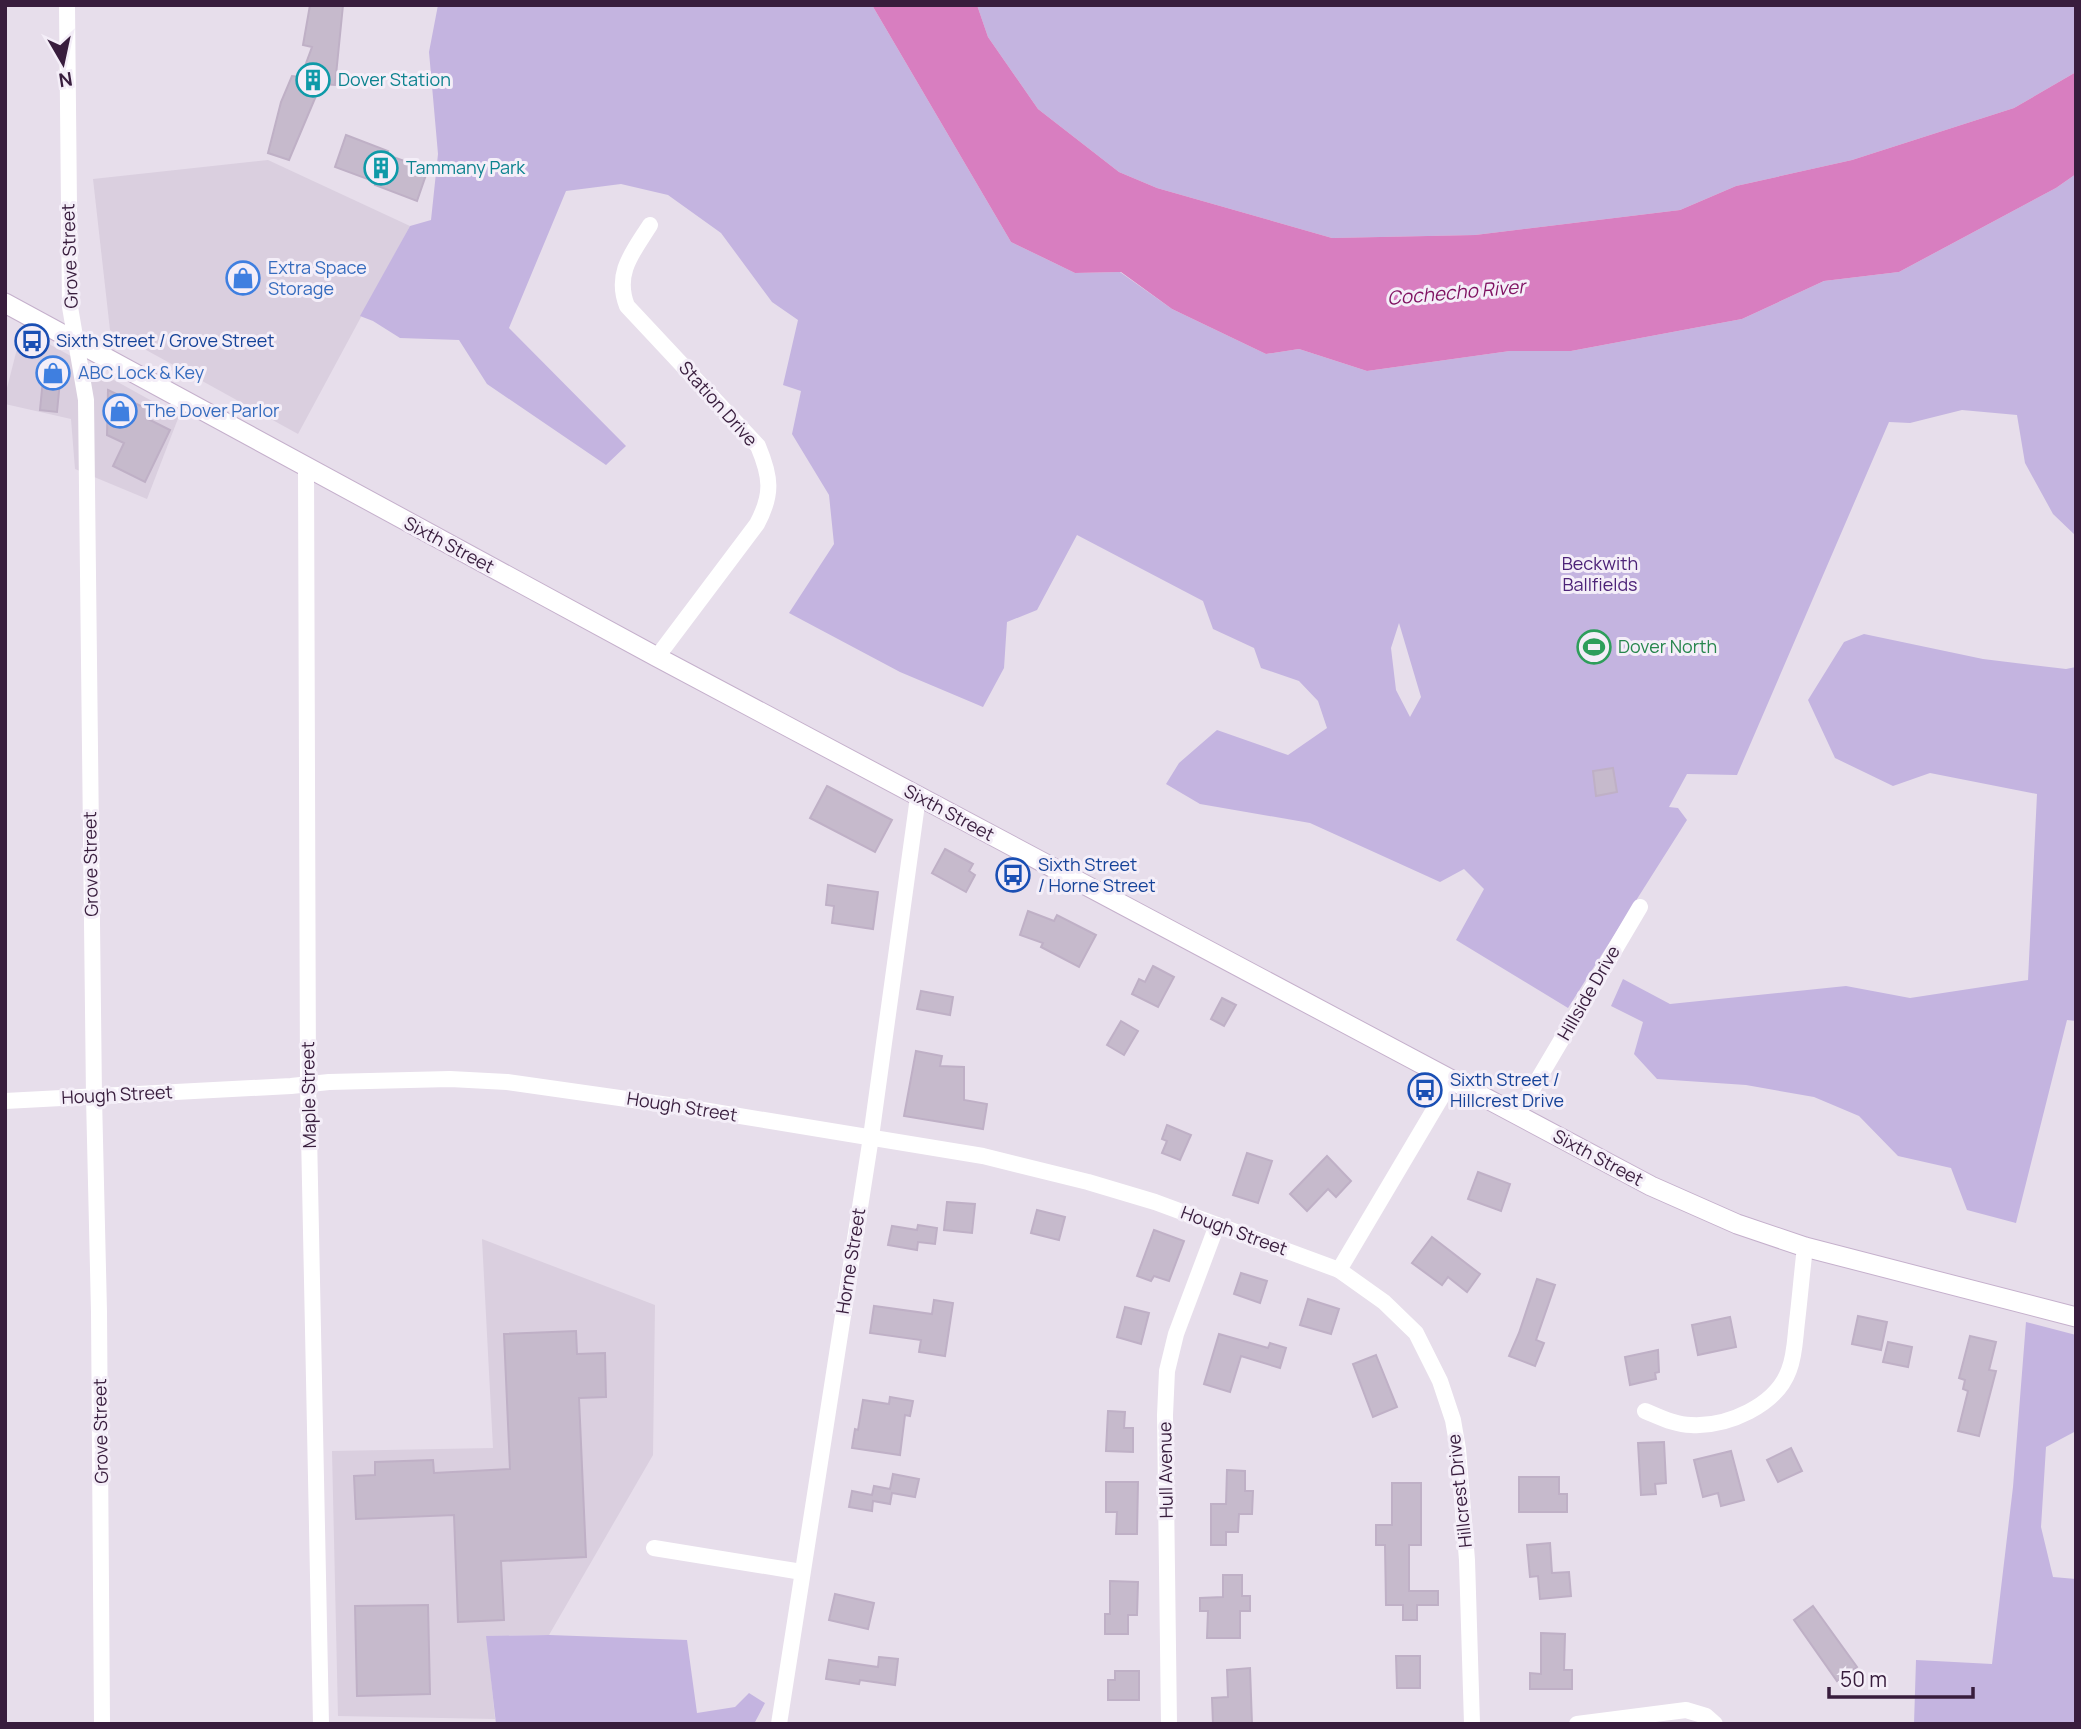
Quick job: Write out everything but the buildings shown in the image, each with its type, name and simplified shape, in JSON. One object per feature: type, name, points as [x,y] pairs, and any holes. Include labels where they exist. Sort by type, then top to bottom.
[{"type":"main road","name":"Sixth Street","points":[[5,303],[657,657],[1651,1186],[1746,1227],[1805,1247],[2076,1318]]},
{"type":"street","name":"Grove Street","points":[[67,5],[70,307],[86,400],[103,1724]]},
{"type":"street","name":"Station Drive","points":[[650,225],[628,260],[622,293],[627,306],[758,446],[769,485],[768,499],[757,524],[657,657]]},
{"type":"street","name":"Maple Street","points":[[306,467],[308,1084],[321,1724]]},
{"type":"street","name":"Horne Street","points":[[779,1724],[871,1137],[918,797]]},
{"type":"street","name":"Hillside Drive","points":[[1517,1115],[1640,907]]},
{"type":"street","name":"Hough Street","points":[[5,1101],[308,1084],[450,1079],[507,1082],[620,1097],[983,1156],[1060,1174],[1155,1202],[1339,1270]]},
{"type":"street","points":[[1339,1270],[1451,1081]]},
{"type":"street","name":"Hull Avenue","points":[[1169,1724],[1165,1415],[1167,1371],[1175,1334],[1217,1224]]},
{"type":"street","points":[[1645,1411],[1689,1425],[1711,1424],[1749,1411],[1772,1394],[1788,1374],[1794,1352],[1805,1247]]},
{"type":"street","name":"Hillcrest Drive","points":[[1339,1270],[1384,1302],[1416,1333],[1440,1381],[1453,1420],[1467,1560],[1472,1724]]},
{"type":"street","points":[[654,1548],[802,1572]]},
{"type":"street","points":[[1577,1724],[1686,1710],[1706,1716],[1715,1724]]},
{"type":"shaded area","name":"Extra Space Storage","points":[[268,160],[410,226],[298,434],[110,330],[93,179]]},
{"type":"shaded area","points":[[22,329],[179,416],[147,499],[75,469],[71,419],[5,404]]},
{"type":"shaded area","points":[[482,1239],[655,1305],[653,1455],[549,1635],[487,1636],[495,1719],[338,1716],[332,1451],[493,1448]]},
{"type":"green space","name":"Beckwith Ballfields","points":[[438,5],[872,5],[1011,242],[1075,273],[1120,272],[1172,309],[1266,354],[1299,349],[1367,371],[1510,351],[1571,351],[1742,319],[1824,281],[1899,272],[2056,188],[2076,174],[2076,536],[2053,514],[2025,463],[2017,415],[1962,410],[1910,423],[1889,422],[1737,775],[1687,774],[1669,807],[1678,808],[1687,820],[1568,1008],[1456,940],[1484,889],[1464,869],[1440,882],[1310,823],[1200,804],[1166,784],[1179,763],[1217,730],[1288,755],[1327,728],[1318,701],[1299,681],[1261,668],[1254,648],[1213,629],[1203,601],[1077,535],[1037,610],[1007,622],[1004,668],[983,707],[900,672],[789,613],[834,544],[829,495],[792,434],[801,391],[783,385],[798,320],[772,302],[721,233],[668,195],[621,184],[566,191],[509,328],[626,446],[606,465],[487,384],[459,340],[400,338],[360,316],[410,226],[431,220],[438,154],[429,52]],"holes":[[[1399,623],[1421,697],[1410,717],[1396,690],[1391,648]]]},
{"type":"green space","points":[[977,5],[2076,5],[2076,72],[2014,108],[1852,160],[1736,186],[1680,210],[1475,235],[1332,238],[1157,188],[1119,172],[1038,109],[988,37]]},
{"type":"green space","points":[[1864,634],[1983,659],[2066,669],[2076,667],[2076,1021],[2067,1020],[2016,1223],[1967,1210],[1951,1168],[1898,1156],[1859,1116],[1814,1097],[1746,1085],[1657,1079],[1634,1054],[1643,1022],[1611,1006],[1623,979],[1670,1004],[1846,986],[1910,998],[2028,980],[2037,794],[1930,773],[1893,786],[1835,758],[1808,700],[1844,642]]},
{"type":"green space","points":[[2026,1322],[2076,1335],[2076,1431],[2046,1447],[2041,1527],[2053,1577],[2076,1579],[2076,1724],[1914,1724],[1916,1660],[1992,1664],[2013,1487]]},
{"type":"green space","points":[[549,1635],[687,1640],[697,1713],[735,1707],[749,1693],[765,1703],[754,1724],[496,1724],[486,1636]]},
{"type":"water","name":"Cochecho River","points":[[872,5],[977,5],[988,37],[1038,109],[1119,172],[1157,188],[1332,238],[1475,235],[1680,210],[1736,186],[1852,160],[2014,108],[2076,72],[2076,174],[2056,188],[1899,272],[1824,281],[1742,319],[1571,351],[1510,351],[1367,371],[1299,349],[1266,354],[1172,309],[1121,272],[1075,273],[1011,242]]},
{"type":"place","name":"Dover Station","points":[[313,80]]},
{"type":"place","name":"Tammany Park","points":[[381,168]]},
{"type":"place","name":"Extra Space Storage","points":[[243,278]]},
{"type":"place","name":"Sixth Street / Grove Street","points":[[32,341]]},
{"type":"place","name":"ABC Lock & Key","points":[[53,373]]},
{"type":"place","name":"The Dover Parlor","points":[[120,411]]},
{"type":"place","name":"Dover North","points":[[1594,647]]},
{"type":"place","name":"Sixth Street / Horne Street","points":[[1013,875]]},
{"type":"place","name":"Sixth Street / Hillcrest Drive","points":[[1425,1090]]}]
